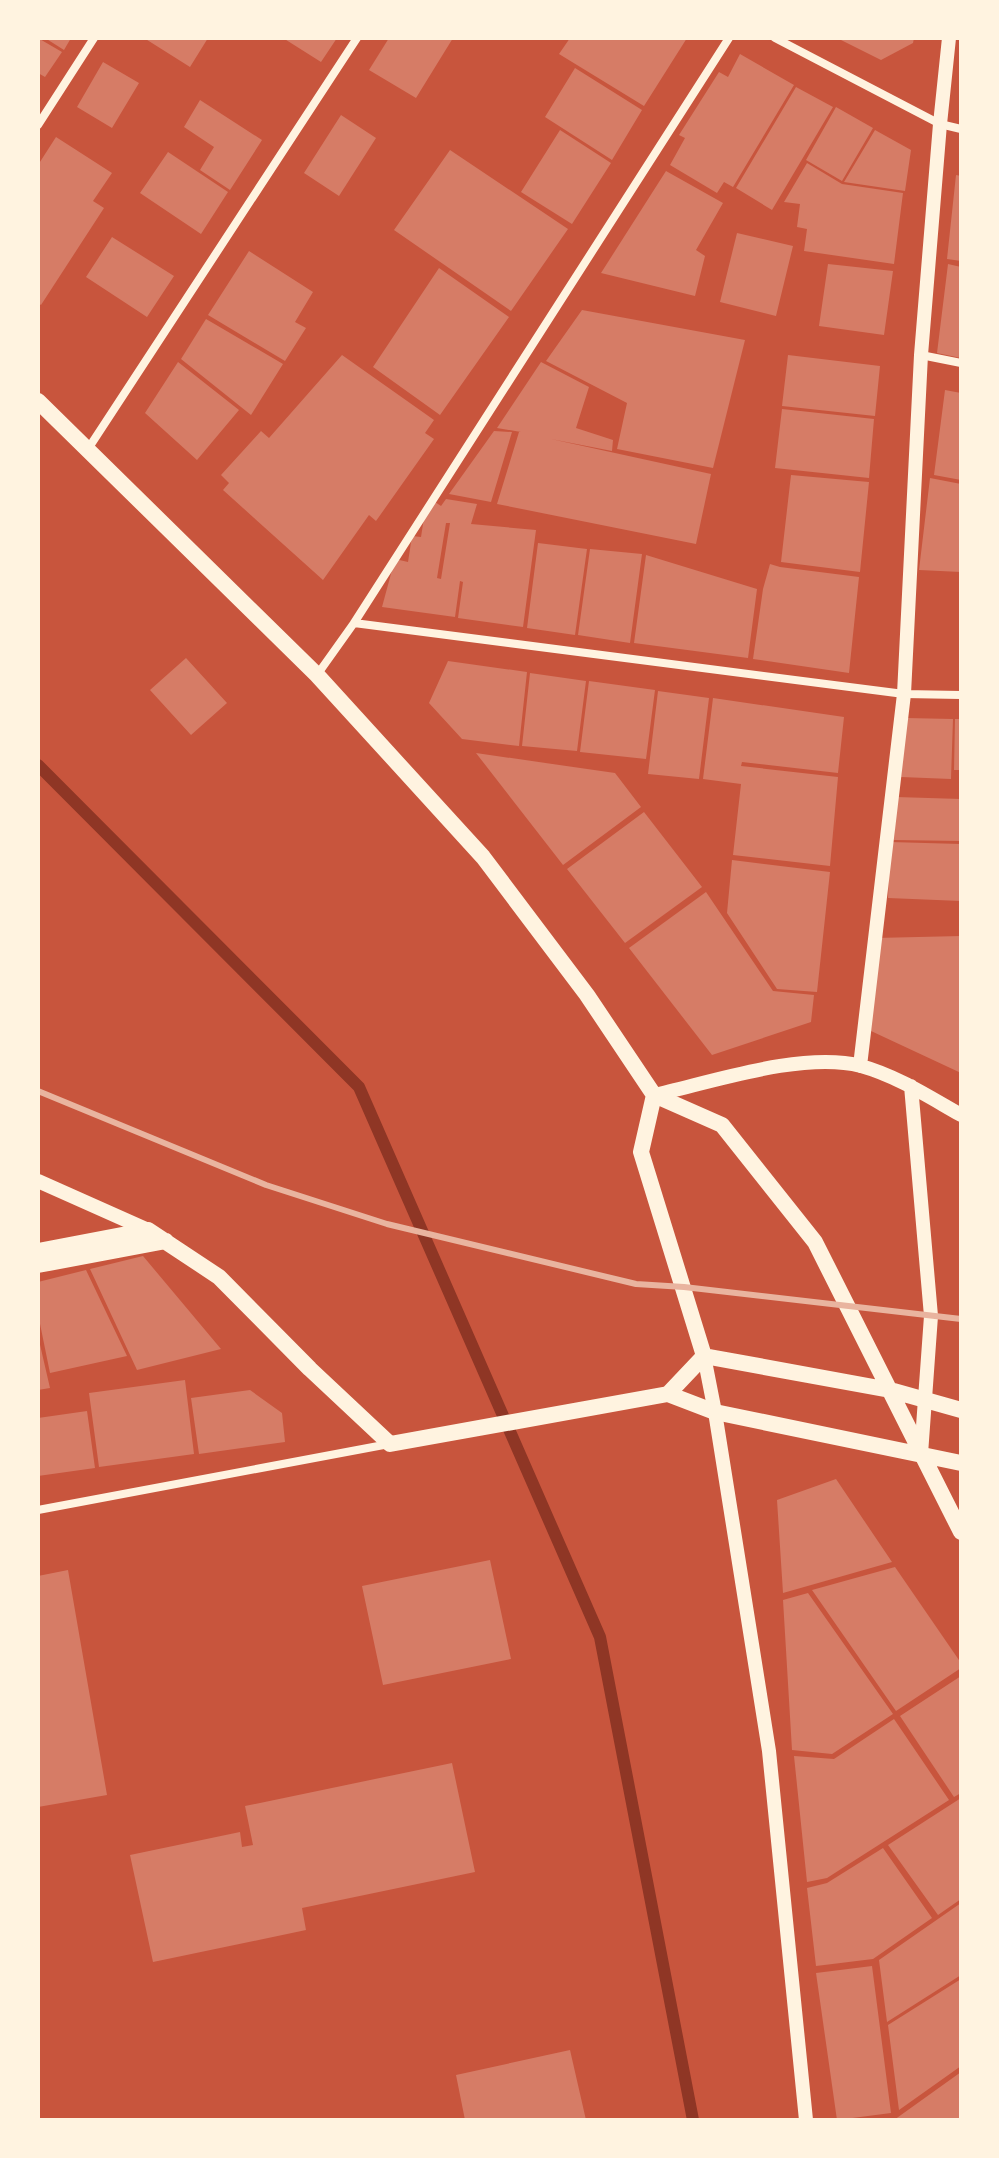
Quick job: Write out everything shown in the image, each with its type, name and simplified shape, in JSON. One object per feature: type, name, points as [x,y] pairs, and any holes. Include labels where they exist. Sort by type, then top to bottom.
[{"type":"main road","points":[[38,401],[317,675],[483,857],[587,995],[654,1095],[722,1125],[815,1242],[961,1532]]},
{"type":"main road","points":[[654,1095],[641,1152],[704,1356]]},
{"type":"main road","points":[[38,1251],[148,1230],[219,1277],[390,1444],[668,1394],[715,1412],[961,1463]]},
{"type":"main road","points":[[38,1265],[166,1241]]},
{"type":"main road","points":[[704,1356],[890,1390],[926,1403],[961,1410]]},
{"type":"main road","points":[[668,1394],[704,1356]]},
{"type":"street","points":[[38,125],[94,38]]},
{"type":"street","points":[[87,451],[357,38]]},
{"type":"street","points":[[317,675],[354,623],[729,38]]},
{"type":"street","points":[[775,38],[940,124],[961,129]]},
{"type":"street","points":[[860,1066],[904,694],[921,355],[949,38]]},
{"type":"street","points":[[921,355],[961,363]]},
{"type":"street","points":[[354,623],[904,694],[961,695]]},
{"type":"street","points":[[654,1095],[816,1061],[860,1066],[911,1086],[961,1115]]},
{"type":"street","points":[[911,1086],[931,1316],[921,1454]]},
{"type":"street","points":[[38,1181],[148,1230]]},
{"type":"street","points":[[704,1356],[769,1751],[806,2120]]},
{"type":"street","points":[[38,1510],[390,1444]]},
{"type":"building","points":[[38,38],[62,52],[45,77],[38,73]]},
{"type":"building","points":[[45,38],[71,38],[64,50]]},
{"type":"building","points":[[144,38],[208,38],[190,67]]},
{"type":"building","points":[[283,38],[337,38],[321,62]]},
{"type":"building","points":[[389,38],[453,38],[416,98],[369,70]]},
{"type":"building","points":[[570,38],[687,38],[644,106],[559,54]]},
{"type":"building","points":[[837,38],[914,38],[913,43],[881,60]]},
{"type":"building","points":[[740,54],[794,85],[733,187],[724,182],[717,193],[670,165],[685,138],[679,135],[719,72],[728,77]]},
{"type":"building","points":[[103,62],[139,83],[112,128],[77,107]]},
{"type":"building","points":[[575,68],[642,110],[612,160],[545,117]]},
{"type":"building","points":[[796,87],[833,107],[772,210],[736,188]]},
{"type":"building","points":[[200,100],[262,140],[230,190],[200,170],[214,147],[184,127]]},
{"type":"building","points":[[836,107],[873,128],[842,181],[806,160]]},
{"type":"building","points":[[341,115],[376,138],[339,196],[304,173]]},
{"type":"building","points":[[560,130],[611,163],[572,224],[521,192]]},
{"type":"building","points":[[875,130],[911,150],[905,191],[844,182]]},
{"type":"building","points":[[56,137],[112,173],[93,201],[104,208],[41,305],[38,303],[38,165]]},
{"type":"building","points":[[450,150],[568,229],[511,311],[394,230]]},
{"type":"building","points":[[168,152],[228,192],[201,234],[140,193]]},
{"type":"building","points":[[807,163],[842,184],[903,193],[894,264],[804,251],[807,229],[797,227],[800,204],[784,202]]},
{"type":"building","points":[[666,171],[723,203],[696,250],[705,256],[695,296],[601,273]]},
{"type":"building","points":[[956,175],[961,176],[961,261],[947,259]]},
{"type":"building","points":[[737,233],[793,246],[776,316],[720,302]]},
{"type":"building","points":[[112,237],[174,276],[147,317],[86,277]]},
{"type":"building","points":[[249,251],[313,292],[295,322],[306,328],[285,361],[208,315]]},
{"type":"building","points":[[828,264],[893,271],[884,335],[819,326]]},
{"type":"building","points":[[948,264],[961,267],[961,358],[937,353]]},
{"type":"building","points":[[439,268],[509,317],[440,415],[373,367]]},
{"type":"building","points":[[582,310],[745,340],[713,468],[617,449],[627,403],[546,361]]},
{"type":"building","points":[[206,319],[283,364],[251,415],[181,359]]},
{"type":"building","points":[[342,355],[434,420],[425,433],[434,439],[376,521],[369,515],[323,580],[223,490],[229,483],[221,475],[261,431],[269,438]]},
{"type":"building","points":[[788,355],[880,366],[875,416],[782,406]]},
{"type":"building","points":[[178,362],[239,410],[197,460],[145,413]]},
{"type":"building","points":[[541,362],[589,387],[576,428],[613,440],[612,451],[551,439],[711,474],[696,544],[497,504],[521,432],[497,428]]},
{"type":"building","points":[[945,390],[961,393],[961,480],[934,475]]},
{"type":"building","points":[[782,409],[874,419],[869,478],[775,468]]},
{"type":"building","points":[[494,431],[512,432],[491,502],[449,494]]},
{"type":"building","points":[[791,475],[869,482],[860,572],[781,562]]},
{"type":"building","points":[[930,478],[961,484],[961,572],[919,570]]},
{"type":"building","points":[[446,499],[477,504],[471,524],[536,530],[523,627],[458,618],[463,582],[460,581],[455,617],[382,607],[395,559],[408,562],[412,536],[421,537],[424,518],[435,502],[441,506]],"holes":[[[446,523],[450,523],[441,579],[437,578]]]},
{"type":"building","points":[[538,543],[587,549],[575,635],[527,628]]},
{"type":"building","points":[[590,549],[642,554],[630,643],[578,635]]},
{"type":"building","points":[[646,555],[757,589],[748,658],[634,643]]},
{"type":"building","points":[[770,564],[859,577],[849,673],[753,659],[763,589]]},
{"type":"building","points":[[186,658],[227,703],[191,735],[150,690]]},
{"type":"building","points":[[448,661],[527,672],[519,746],[462,739],[429,703]]},
{"type":"building","points":[[530,673],[586,681],[577,751],[522,746]]},
{"type":"building","points":[[589,681],[655,690],[646,759],[580,752]]},
{"type":"building","points":[[658,691],[709,698],[699,779],[648,774]]},
{"type":"building","points":[[713,698],[844,717],[838,773],[742,762],[741,766],[838,777],[830,866],[733,855],[741,784],[703,779]]},
{"type":"building","points":[[906,718],[953,719],[951,779],[901,777]]},
{"type":"building","points":[[955,719],[961,719],[961,770],[954,770]]},
{"type":"building","points":[[476,753],[615,773],[641,807],[563,865]]},
{"type":"building","points":[[896,797],[961,799],[961,841],[894,840]]},
{"type":"building","points":[[644,812],[702,887],[625,943],[567,869]]},
{"type":"building","points":[[890,842],[961,844],[961,901],[888,898]]},
{"type":"building","points":[[732,860],[830,872],[817,992],[777,989],[727,913]]},
{"type":"building","points":[[706,892],[773,991],[814,995],[811,1022],[712,1055],[629,948]]},
{"type":"building","points":[[961,936],[961,1073],[871,1031],[875,938]]},
{"type":"building","points":[[143,1256],[221,1349],[137,1370],[90,1269]]},
{"type":"building","points":[[86,1270],[127,1356],[50,1373],[38,1314],[38,1282]]},
{"type":"building","points":[[38,1336],[50,1388],[38,1390]]},
{"type":"building","points":[[185,1380],[194,1454],[99,1467],[89,1393]]},
{"type":"building","points":[[250,1390],[282,1413],[285,1442],[199,1454],[191,1398]]},
{"type":"building","points":[[87,1411],[95,1468],[38,1476],[38,1418]]},
{"type":"building","points":[[836,1479],[892,1562],[783,1593],[777,1500]]},
{"type":"building","points":[[490,1560],[511,1659],[383,1685],[362,1586]]},
{"type":"building","points":[[895,1567],[961,1663],[961,1668],[896,1711],[812,1590]]},
{"type":"building","points":[[68,1570],[107,1795],[38,1807],[38,1576]]},
{"type":"building","points":[[808,1593],[893,1714],[832,1754],[792,1750],[783,1600]]},
{"type":"building","points":[[961,1676],[961,1793],[954,1797],[900,1716]]},
{"type":"building","points":[[894,1719],[949,1800],[827,1878],[807,1882],[794,1756],[834,1759]]},
{"type":"building","points":[[452,1763],[475,1872],[302,1908],[306,1930],[153,1962],[130,1855],[240,1832],[242,1847],[253,1845],[245,1806]]},
{"type":"building","points":[[961,1798],[961,1899],[938,1915],[888,1845]]},
{"type":"building","points":[[883,1848],[932,1918],[873,1959],[816,1966],[807,1888],[827,1883]]},
{"type":"building","points":[[961,1903],[961,1975],[887,2022],[879,1960]]},
{"type":"building","points":[[872,1966],[891,2113],[837,2120],[816,1973]]},
{"type":"building","points":[[961,1979],[961,2066],[899,2110],[888,2025]]},
{"type":"building","points":[[570,2050],[586,2120],[465,2120],[456,2075]]},
{"type":"building","points":[[961,2072],[961,2120],[894,2120]]},
{"type":"waterway","points":[[38,765],[359,1087],[600,1637],[693,2120]]},
{"type":"railway","points":[[38,1091],[266,1185],[387,1224],[636,1284],[961,1319]]}]
